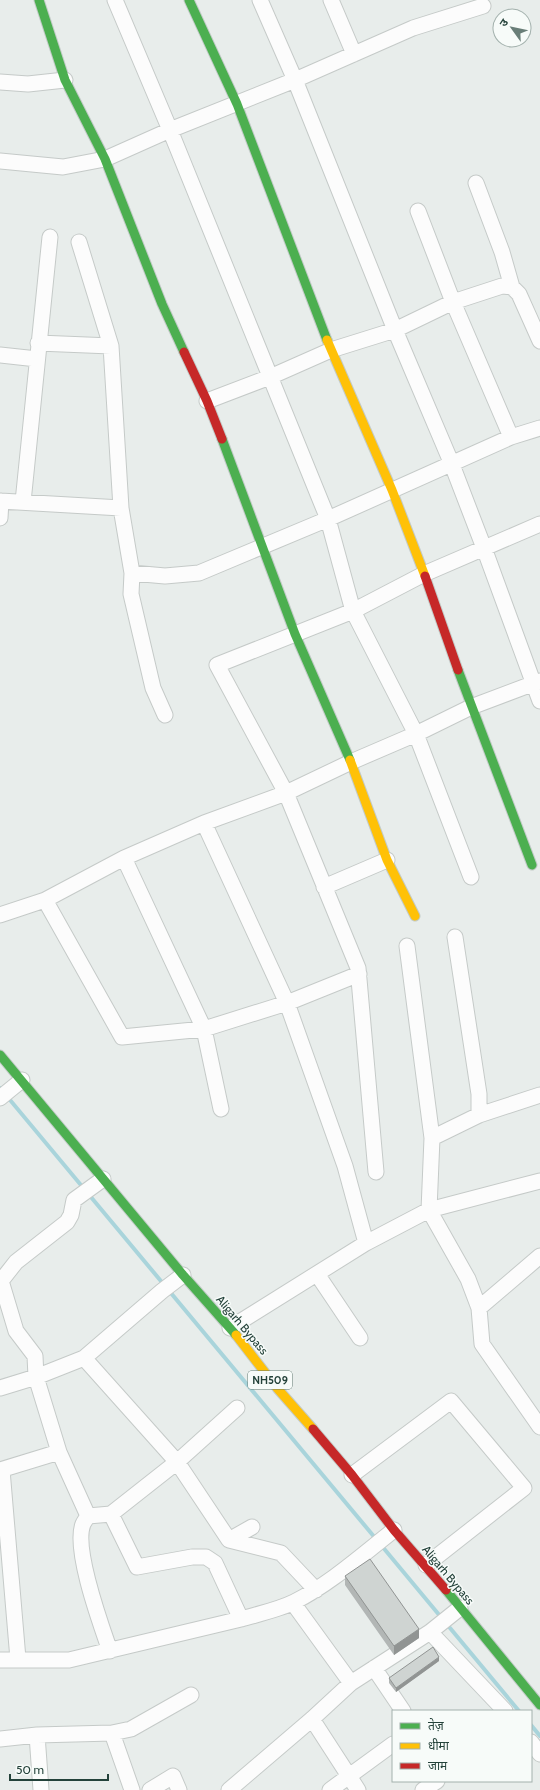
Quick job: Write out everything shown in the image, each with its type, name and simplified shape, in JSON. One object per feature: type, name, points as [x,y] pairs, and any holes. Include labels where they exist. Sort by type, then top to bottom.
[{"type":"main road","points":[[39,0],[65,80],[104,159],[162,304],[207,401],[295,634],[351,762],[387,860],[415,916]]},
{"type":"main road","points":[[189,0],[237,104],[275,207],[331,350],[392,490],[424,574],[471,707],[532,865]]},
{"type":"main road","name":"Aligarh Bypass","points":[[0,1055],[18,1083],[100,1180],[179,1278],[230,1328],[277,1388],[352,1475],[390,1534],[426,1565],[455,1612],[540,1705]]},
{"type":"street","points":[[115,0],[170,130],[328,519],[353,611],[416,734],[471,876]]},
{"type":"street","points":[[260,0],[295,80],[395,330],[451,462],[537,682],[540,701]]},
{"type":"street","points":[[331,0],[354,54]]},
{"type":"street","points":[[0,161],[62,167],[104,159],[170,130],[295,80],[413,28],[483,6]]},
{"type":"street","points":[[0,82],[28,84],[65,80]]},
{"type":"street","points":[[476,183],[502,252],[512,286],[519,294],[540,341]]},
{"type":"street","points":[[418,211],[453,302],[511,437]]},
{"type":"street","points":[[23,502],[50,237]]},
{"type":"street","points":[[79,242],[111,346],[121,508],[132,573],[131,594],[153,688],[165,715]]},
{"type":"street","points":[[207,401],[270,377],[331,350],[395,330],[453,302],[502,286],[512,286]]},
{"type":"street","points":[[38,343],[111,346]]},
{"type":"street","points":[[0,355],[37,359]]},
{"type":"street","points":[[132,573],[165,576],[199,573],[328,519],[451,462],[511,437],[540,428]]},
{"type":"street","points":[[0,518],[1,501],[121,508]]},
{"type":"street","points":[[376,1172],[358,968],[286,793],[216,665],[353,611],[424,574],[540,524]]},
{"type":"street","points":[[0,915],[45,900],[124,858],[204,823],[286,793],[351,762],[416,734],[471,707],[537,682]]},
{"type":"street","points":[[204,823],[287,1003],[345,1166],[366,1243]]},
{"type":"street","points":[[124,858],[204,1029],[221,1109]]},
{"type":"street","points":[[324,887],[387,860]]},
{"type":"street","points":[[45,900],[122,1037],[204,1029],[287,1003],[359,974]]},
{"type":"street","points":[[455,936],[479,1094],[479,1115]]},
{"type":"street","points":[[407,946],[432,1138],[429,1210],[468,1279],[479,1308],[482,1344],[540,1427]]},
{"type":"street","points":[[0,1098],[18,1083]]},
{"type":"street","points":[[432,1138],[479,1115],[540,1095]]},
{"type":"street","points":[[88,1516],[60,1452],[36,1377],[35,1356],[16,1331],[3,1299],[1,1281],[16,1262],[67,1222],[71,1215],[74,1200],[100,1180]]},
{"type":"street","points":[[230,1328],[366,1243],[429,1210],[540,1181]]},
{"type":"street","points":[[479,1308],[540,1256]]},
{"type":"street","points":[[317,1274],[360,1338]]},
{"type":"street","points":[[0,1388],[36,1377],[84,1358],[179,1278]]},
{"type":"street","points":[[84,1358],[177,1462],[229,1540],[281,1553],[316,1590]]},
{"type":"street","points":[[352,1475],[451,1401],[524,1488],[426,1565]]},
{"type":"street","points":[[88,1516],[111,1514],[177,1462],[237,1408]]},
{"type":"street","points":[[18,1659],[1,1470],[60,1452]]},
{"type":"street","points":[[111,1514],[137,1567],[192,1557],[206,1556],[215,1563],[241,1620]]},
{"type":"street","points":[[88,1516],[82,1525],[81,1536],[84,1563],[97,1613],[110,1651]]},
{"type":"street","points":[[229,1540],[252,1527]]},
{"type":"street","points":[[0,1660],[69,1660],[241,1620],[293,1603],[316,1590],[390,1534]]},
{"type":"street","points":[[293,1603],[351,1683]]},
{"type":"street","points":[[229,1790],[312,1719],[351,1683],[432,1630],[455,1612]]},
{"type":"street","points":[[432,1630],[504,1710]]},
{"type":"street","points":[[374,1668],[402,1710]]},
{"type":"street","points":[[0,1739],[37,1735],[112,1733],[131,1729],[191,1695]]},
{"type":"street","points":[[312,1719],[358,1790]]},
{"type":"street","points":[[112,1733],[132,1790]]},
{"type":"street","points":[[37,1735],[41,1790]]},
{"type":"street","points":[[532,1743],[540,1754]]},
{"type":"street","points":[[330,1790],[392,1745]]},
{"type":"street","points":[[150,1790],[173,1776],[179,1790]]},
{"type":"street","points":[[423,1790],[435,1782]]},
{"type":"building","points":[[370,1559],[419,1629],[394,1646],[345,1576]]},
{"type":"building","points":[[433,1647],[439,1657],[396,1688],[389,1678]]},
{"type":"waterway","points":[[0,1088],[376,1539]]},
{"type":"waterway","points":[[381,1545],[518,1710]]},
{"type":"waterway","points":[[532,1726],[540,1736]]},
{"type":"traffic: fast","points":[[39,0],[65,80],[105,159],[162,304],[184,352]]},
{"type":"traffic: fast","points":[[189,0],[237,104],[327,340]]},
{"type":"traffic: fast","points":[[222,439],[295,634],[350,760]]},
{"type":"traffic: fast","points":[[458,670],[532,865]]},
{"type":"traffic: fast","points":[[0,1055],[183,1275],[236,1335]]},
{"type":"traffic: fast","points":[[446,1590],[540,1705]]},
{"type":"traffic: slow","points":[[327,340],[392,490],[425,576]]},
{"type":"traffic: slow","points":[[350,760],[387,860],[415,916]]},
{"type":"traffic: slow","points":[[236,1335],[277,1388],[313,1429]]},
{"type":"traffic: jam","points":[[184,352],[207,401],[222,439]]},
{"type":"traffic: jam","points":[[425,576],[458,670]]},
{"type":"traffic: jam","points":[[313,1429],[352,1475],[394,1530],[446,1590]]}]
